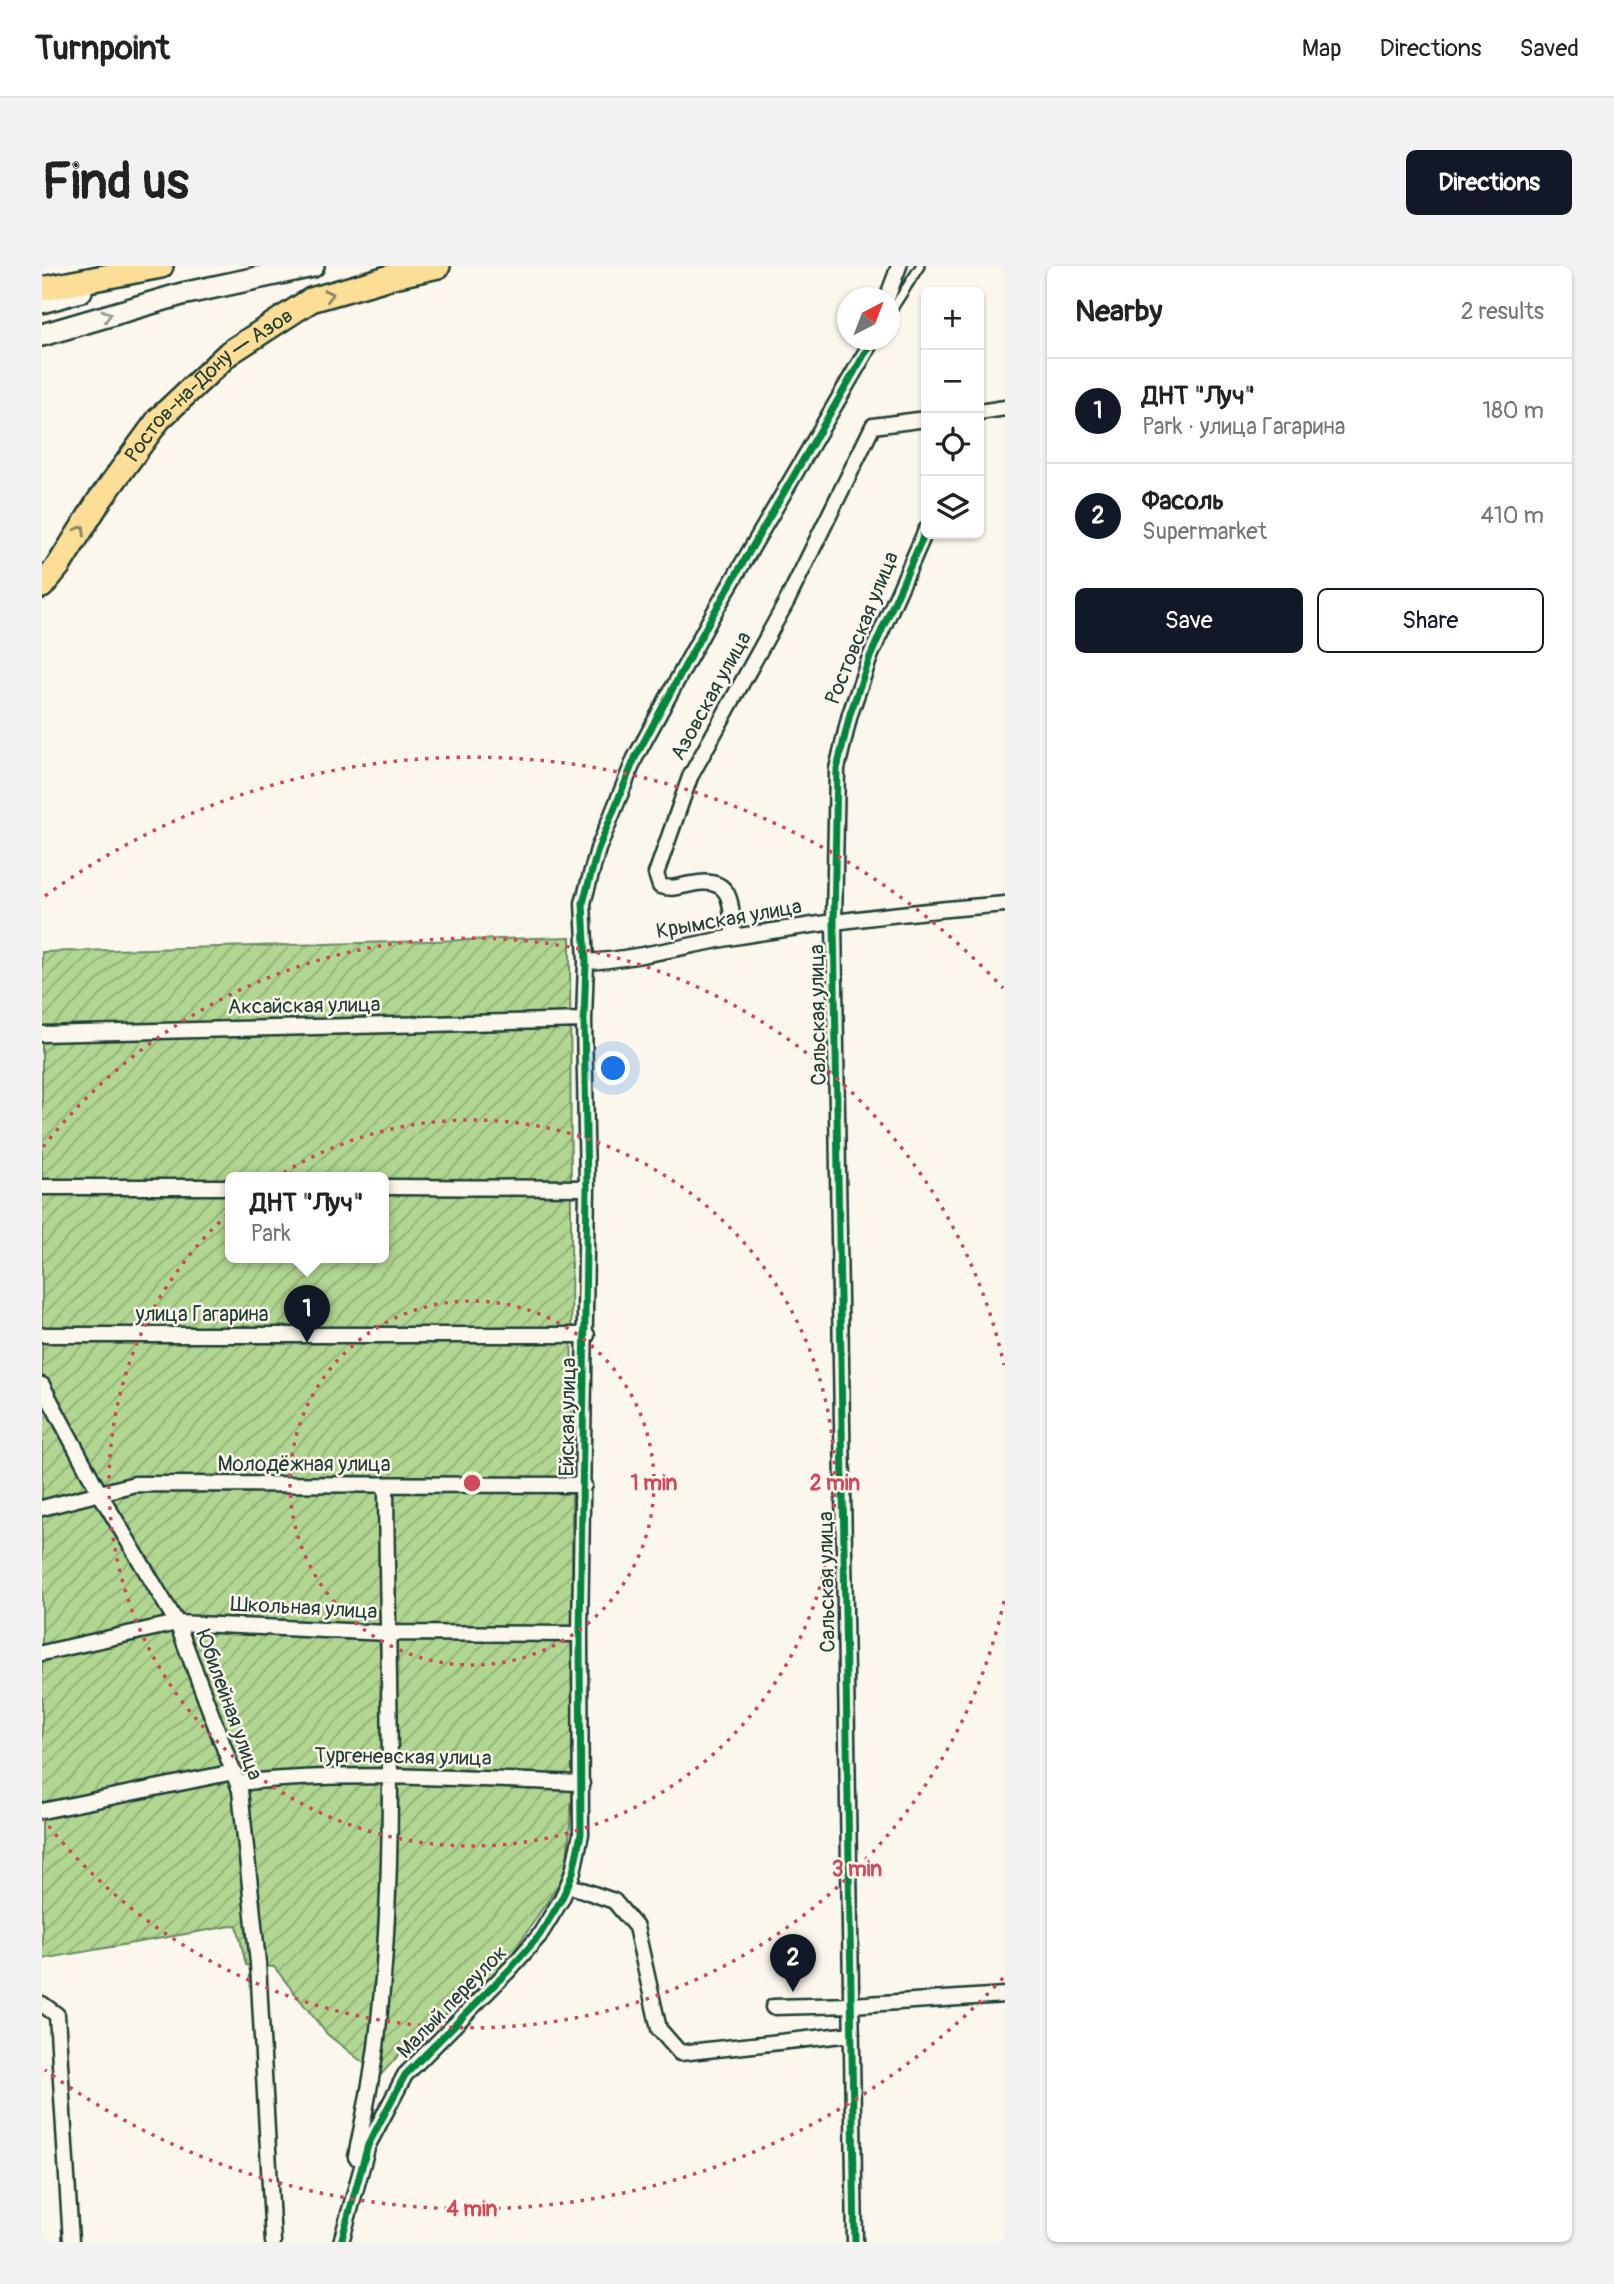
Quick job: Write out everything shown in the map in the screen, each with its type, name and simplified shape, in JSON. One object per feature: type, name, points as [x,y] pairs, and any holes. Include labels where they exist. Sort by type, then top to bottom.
[{"type":"main road","points":[[42,289],[161,266]]},
{"type":"main road","points":[[42,302],[167,266]]},
{"type":"main road","points":[[42,335],[182,294],[313,266]]},
{"type":"main road","name":"Ростов-на-Дону — Азов","points":[[42,586],[159,419],[229,354],[312,300],[438,266]]},
{"type":"street","points":[[891,287],[899,266]]},
{"type":"street","name":"Ейская улица","points":[[571,1878],[581,1834],[575,1783],[573,1634],[584,1485],[587,1335],[584,1020],[586,962],[583,903],[598,849],[635,758],[712,616],[867,350]]},
{"type":"street","points":[[984,413],[1005,408]]},
{"type":"street","name":"Азовская улица","points":[[733,937],[730,897],[726,890],[712,882],[694,883],[672,890],[660,886],[656,874],[690,777],[787,601],[873,426],[921,420]]},
{"type":"street","name":"Ростовская улица","points":[[834,917],[836,769],[850,714],[870,657],[922,539]]},
{"type":"street","name":"Крымская улица","points":[[586,962],[620,960],[834,917],[1005,904]]},
{"type":"street","name":"Сальская улица","points":[[834,917],[855,2242]]},
{"type":"street","name":"Аксайская улица","points":[[42,1034],[584,1020]]},
{"type":"street","points":[[42,1187],[225,1187]]},
{"type":"street","points":[[389,1187],[587,1188]]},
{"type":"street","name":"улица Гагарина","points":[[46,1335],[587,1335]]},
{"type":"street","name":"Юбилейная улица","points":[[42,1385],[100,1494],[177,1623],[236,1778],[258,1963],[273,2242]]},
{"type":"street","name":"Молодёжная улица","points":[[42,1508],[135,1484],[584,1485]]},
{"type":"street","points":[[342,2236],[376,2048],[387,1914],[389,1776],[386,1485]]},
{"type":"street","name":"Школьная улица","points":[[42,1653],[177,1623],[387,1633],[573,1634]]},
{"type":"street","name":"Тургеневская улица","points":[[42,1811],[236,1778],[389,1776],[575,1783]]},
{"type":"street","points":[[571,1878],[614,1901],[636,1927],[659,2029],[680,2053],[852,2034]]},
{"type":"street","name":"Малый переулок","points":[[342,2236],[368,2145],[405,2075],[539,1936],[562,1900],[571,1878]]},
{"type":"street","points":[[773,2007],[852,2006],[1005,1995]]},
{"type":"street","points":[[42,2004],[57,2015],[71,2242]]},
{"type":"lane","points":[[900,297],[920,266]]},
{"type":"green space","points":[[570,937],[573,1789],[566,1873],[499,1974],[412,2040],[380,2076],[327,2034],[274,1967],[246,1965],[237,1925],[42,1959],[42,952]]},
{"type":"cycle path","points":[[341,2242],[368,2145],[405,2075],[539,1936],[568,1885],[581,1834],[580,1634],[587,1188],[584,1020],[586,962],[583,903],[598,849],[635,758],[712,616],[867,350]]},
{"type":"cycle path","points":[[855,2242],[834,922],[837,769],[850,714],[870,657],[922,539]]},
{"type":"place","name":"ДНТ \"Луч\"","points":[[307,1343]]},
{"type":"place","name":"Фасоль","points":[[793,1992]]}]
